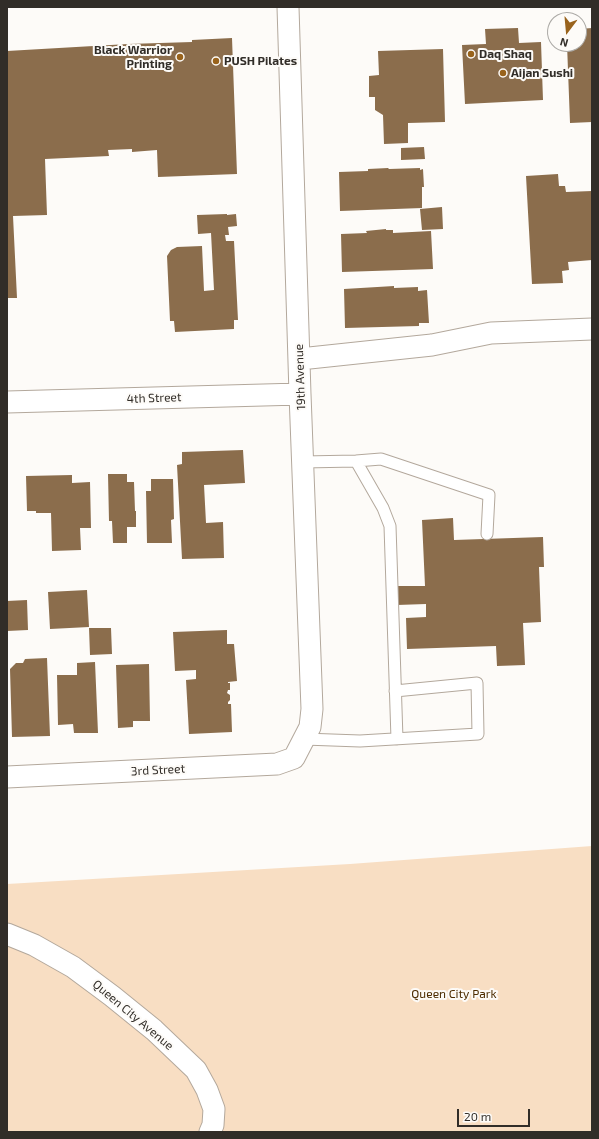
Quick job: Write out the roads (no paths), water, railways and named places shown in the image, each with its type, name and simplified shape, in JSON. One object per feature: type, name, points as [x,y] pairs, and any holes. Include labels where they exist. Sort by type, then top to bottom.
[{"type":"street","name":"19th Avenue","points":[[288,7],[300,394],[312,710],[310,727],[303,742]]},
{"type":"street","points":[[300,359],[432,345],[491,333],[592,329]]},
{"type":"street","name":"4th Street","points":[[7,402],[300,394]]},
{"type":"street","name":"3rd Street","points":[[7,777],[277,764],[294,758],[303,742]]},
{"type":"street","name":"Queen City Avenue","points":[[7,934],[34,945],[79,971],[154,1030],[196,1070],[207,1090],[214,1109],[213,1125],[210,1132]]},
{"type":"lane","points":[[303,462],[381,459],[489,495],[487,534]]},
{"type":"lane","points":[[356,461],[383,508],[390,526],[397,739]]},
{"type":"lane","points":[[303,742],[360,741],[478,734],[477,682],[395,691]]},
{"type":"place","name":"Daq Shaq","points":[[471,54]]},
{"type":"place","name":"Black Warrior Printing","points":[[180,57]]},
{"type":"place","name":"PUSH Pilates","points":[[216,61]]},
{"type":"place","name":"Aijan Sushi","points":[[503,73]]},
{"type":"park label","name":"Queen City Park","points":[[454,994]]}]
